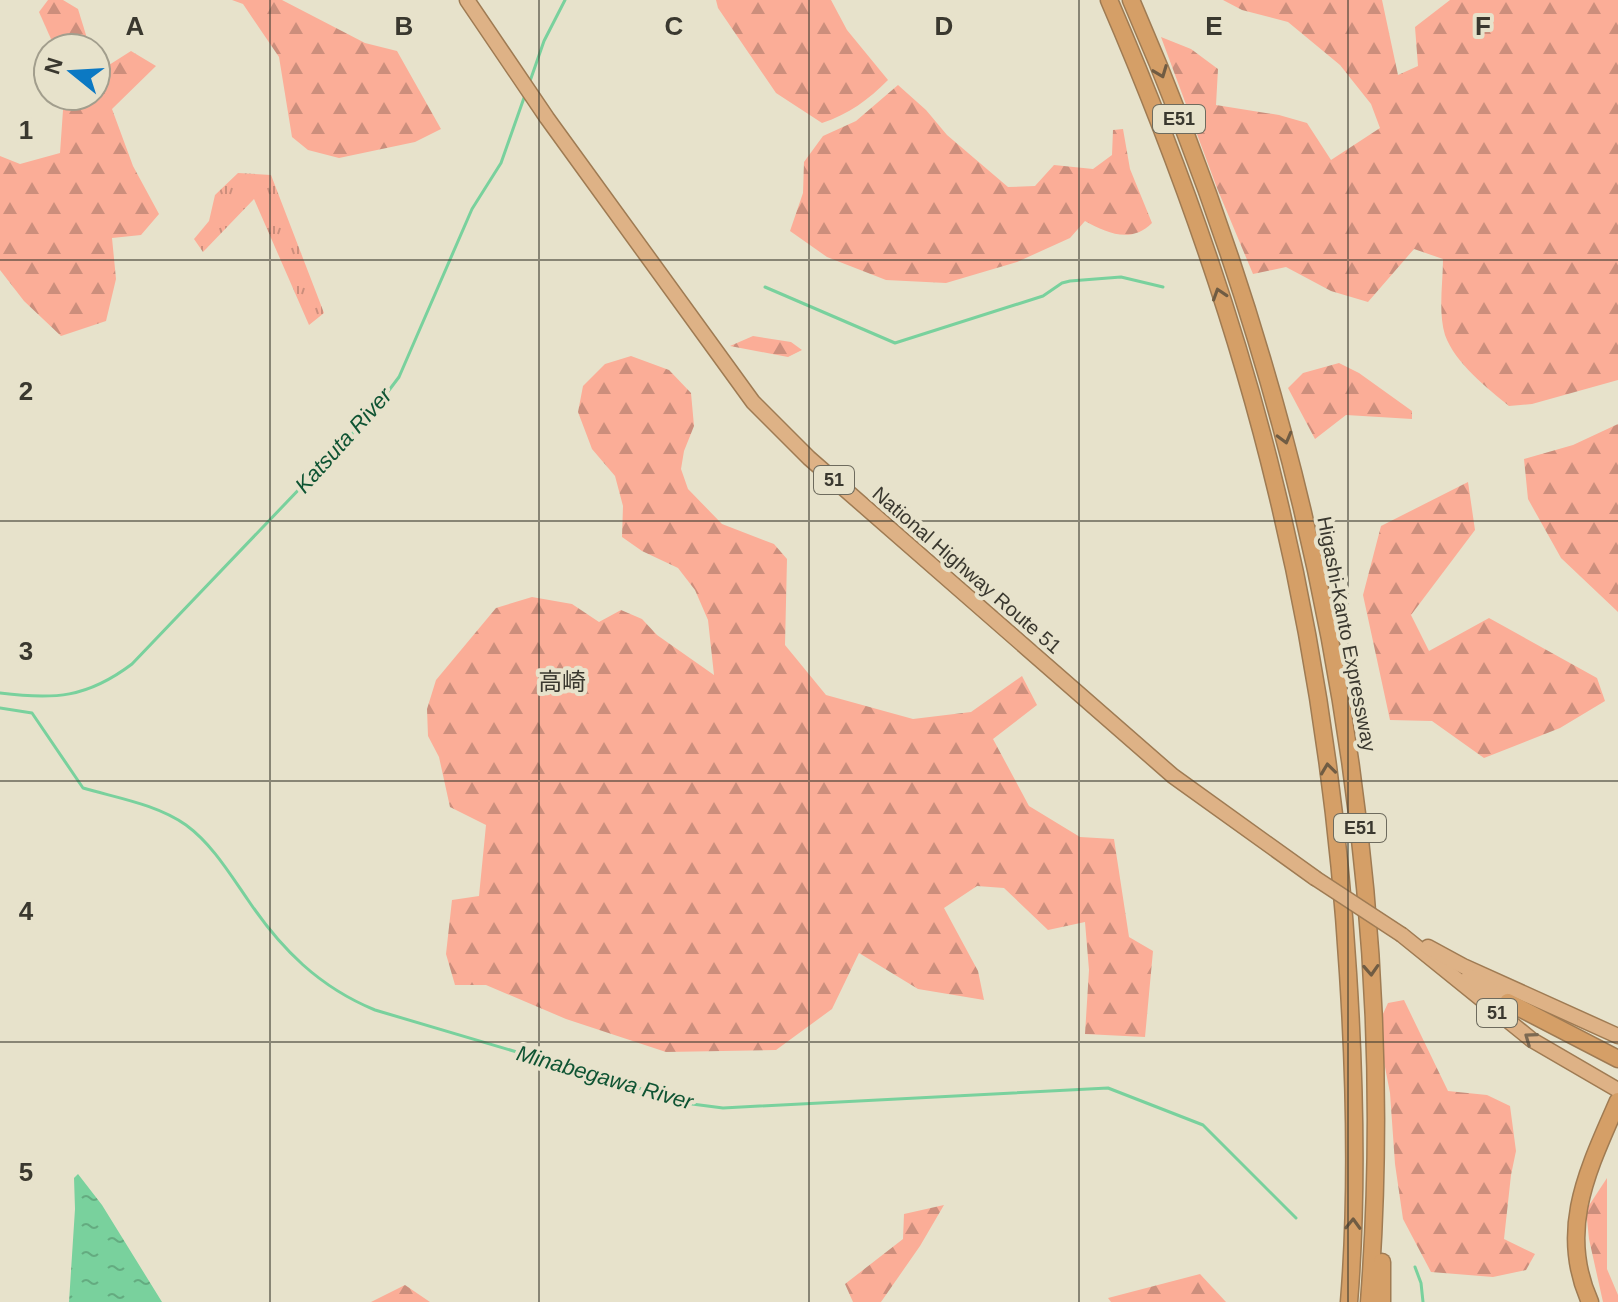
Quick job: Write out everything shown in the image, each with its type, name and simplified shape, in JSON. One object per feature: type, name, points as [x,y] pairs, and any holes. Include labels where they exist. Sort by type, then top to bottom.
[{"type":"highway","name":"National Highway Route 51","points":[[467,0],[547,118],[753,402],[821,468],[1173,776],[1315,878],[1404,936],[1532,1040],[1618,1090]]},
{"type":"highway","name":"Higashi-Kanto Expressway","points":[[1109,0],[1193,216],[1244,368],[1277,490],[1318,697],[1345,927],[1354,1080],[1355,1185],[1349,1302]]},
{"type":"highway","name":"Higashi-Kanto Expressway","points":[[1131,0],[1160,68],[1264,363],[1326,608],[1358,813],[1372,975],[1375,1169],[1369,1302]]},
{"type":"highway","name":"National Highway Route 51","points":[[1404,936],[1618,1036]]},
{"type":"highway","points":[[1437,952],[1508,1002]]},
{"type":"highway","points":[[1461,982],[1508,1002],[1618,1059]]},
{"type":"highway","points":[[1590,1302],[1575,1244],[1578,1204],[1590,1166],[1618,1101]]},
{"type":"highway","points":[[1375,1169],[1382,1222],[1382,1302]]},
{"type":"green space","points":[[48,0],[63,0],[78,9],[85,32],[48,32],[39,12]]},
{"type":"green space","points":[[232,0],[282,0],[365,43],[397,51],[441,129],[415,142],[339,158],[308,150],[292,137],[279,57],[243,4]]},
{"type":"green space","points":[[716,0],[831,0],[847,30],[888,80],[858,106],[822,123],[776,93],[718,8]]},
{"type":"green space","points":[[1223,0],[1382,0],[1398,75],[1418,66],[1415,27],[1450,0],[1618,0],[1618,380],[1532,404],[1509,406],[1464,365],[1445,335],[1441,307],[1443,259],[1414,249],[1368,302],[1331,291],[1286,267],[1253,274],[1217,188],[1161,37],[1191,49],[1218,69],[1216,105],[1279,115],[1307,123],[1331,160],[1380,128],[1371,104],[1340,65],[1288,22],[1242,10]]},
{"type":"green space","points":[[131,51],[156,66],[112,109],[112,63]]},
{"type":"green space","points":[[898,85],[926,110],[947,135],[1008,187],[1035,186],[1054,165],[1093,169],[1112,155],[1113,130],[1123,129],[1130,169],[1152,223],[1127,235],[1110,232],[1085,221],[1070,238],[1017,262],[946,283],[886,280],[827,257],[790,231],[803,193],[804,162],[823,136],[856,121]]},
{"type":"green space","points":[[112,109],[133,166],[159,214],[141,235],[112,238],[116,279],[106,321],[61,336],[24,301],[0,270],[0,156],[20,164],[60,153],[63,112],[112,112]]},
{"type":"green space","points":[[238,173],[271,175],[324,313],[309,325],[254,199],[203,252],[194,239],[209,221],[215,195]]},
{"type":"green space","points":[[753,336],[791,342],[802,350],[788,357],[730,346]]},
{"type":"green space","points":[[631,356],[669,370],[691,393],[694,426],[681,469],[688,489],[722,524],[774,544],[787,559],[785,645],[826,695],[913,719],[971,712],[1022,676],[1037,705],[993,739],[1029,806],[1080,837],[1114,839],[1129,937],[1153,951],[1145,1037],[1085,1034],[1089,970],[1085,922],[1048,930],[1004,888],[977,886],[944,908],[978,971],[984,1000],[918,989],[859,953],[832,1009],[776,1050],[666,1052],[566,1019],[486,985],[455,985],[446,954],[452,900],[479,896],[486,825],[450,807],[439,757],[428,736],[427,709],[436,680],[496,608],[532,597],[572,604],[599,622],[621,610],[642,619],[657,635],[714,675],[708,620],[695,590],[678,568],[642,551],[622,537],[623,506],[615,476],[592,449],[578,412],[583,386],[605,364]]},
{"type":"green space","points":[[1339,363],[1359,373],[1412,411],[1412,419],[1346,415],[1315,439],[1288,388],[1303,373]]},
{"type":"green space","points":[[1618,424],[1618,612],[1561,558],[1528,499],[1524,459],[1573,445]]},
{"type":"green space","points":[[1468,482],[1475,530],[1411,615],[1429,651],[1489,618],[1597,678],[1605,701],[1560,728],[1484,758],[1432,721],[1390,720],[1363,595],[1381,526]]},
{"type":"green space","points":[[1404,1000],[1448,1091],[1487,1095],[1510,1106],[1516,1151],[1504,1239],[1535,1254],[1526,1270],[1493,1277],[1431,1272],[1403,1219],[1390,1093],[1381,1046],[1381,1018],[1388,1003]]},
{"type":"green space","points":[[1607,1178],[1607,1269],[1618,1302],[1603,1302],[1586,1210]]},
{"type":"green space","points":[[944,1205],[881,1302],[853,1302],[845,1284],[903,1239],[904,1214]]},
{"type":"green space","points":[[1200,1274],[1226,1302],[1111,1302],[1108,1298]]},
{"type":"green space","points":[[405,1285],[430,1302],[371,1302]]},
{"type":"water","points":[[78,1174],[102,1205],[162,1302],[69,1302],[74,1178]]},
{"type":"waterway","name":"Katsuta River","points":[[529,84],[544,41],[565,0]]},
{"type":"waterway","name":"Katsuta River","points":[[0,693],[37,696],[69,694],[100,684],[132,664],[371,414],[399,377],[472,209],[501,163],[525,95]]},
{"type":"waterway","points":[[765,287],[895,343],[1043,296],[1070,281],[1121,277],[1163,287]]},
{"type":"waterway","name":"Minabegawa River","points":[[0,708],[32,713],[83,788],[149,807],[186,825],[212,850],[274,935],[303,965],[336,990],[375,1010],[692,1104],[723,1108],[1108,1088],[1203,1125],[1296,1218]]},
{"type":"waterway","points":[[1415,1267],[1423,1302]]},
{"type":"district","name":"高崎","points":[[562,682]]}]
